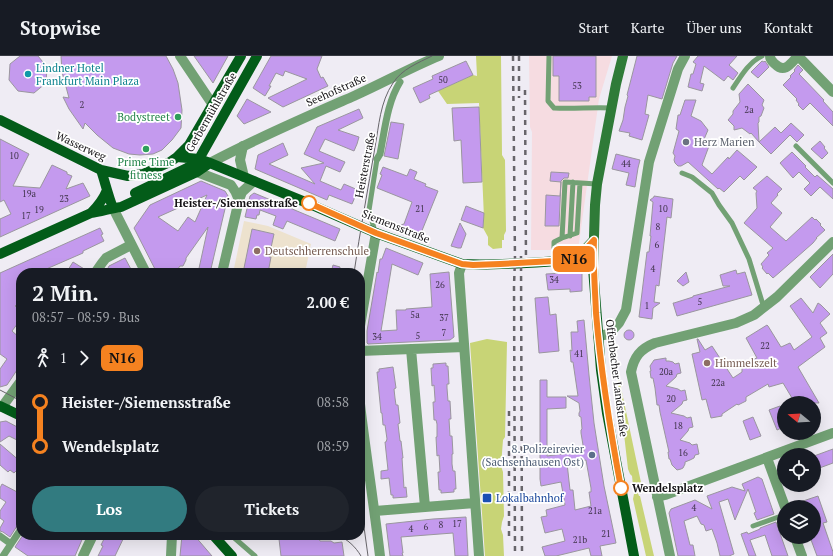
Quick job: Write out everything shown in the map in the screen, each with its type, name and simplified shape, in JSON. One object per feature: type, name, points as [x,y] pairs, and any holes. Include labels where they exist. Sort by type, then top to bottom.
[{"type":"main road","name":"Gerbermühlstraße","points":[[177,157],[189,145],[242,56]]},
{"type":"main road","name":"Gerbermühlstraße","points":[[177,172],[194,164],[199,159],[257,56]]},
{"type":"main road","name":"Offenbacher Landstraße","points":[[624,57],[616,84],[597,184],[593,268],[601,370],[634,556]]},
{"type":"main road","name":"Wasserweg","points":[[0,120],[101,170],[128,176],[144,174],[170,162],[177,157]]},
{"type":"main road","name":"Siemensstraße","points":[[177,157],[199,159],[210,163],[376,233],[462,264],[480,265],[573,260],[583,262],[593,268]]},
{"type":"main road","name":"Seehofstraße","points":[[0,254],[91,213],[121,207],[197,172],[210,163]]},
{"type":"main road","points":[[101,170],[106,184],[106,190],[113,208]]},
{"type":"main road","name":"Seehofstraße","points":[[113,208],[124,199],[177,172]]},
{"type":"main road","points":[[91,213],[102,200],[106,190]]},
{"type":"main road","points":[[573,260],[580,255],[594,240]]},
{"type":"main road","points":[[1,407],[16,414]]},
{"type":"main road","points":[[218,540],[232,556]]},
{"type":"street","points":[[180,56],[214,105]]},
{"type":"street","name":"Seehofstraße","points":[[210,163],[243,146],[439,56]]},
{"type":"street","points":[[598,336],[609,334],[619,323],[626,310],[649,162],[678,69],[685,56]]},
{"type":"street","points":[[770,56],[770,60],[778,68],[782,69],[787,67],[798,56],[833,92]]},
{"type":"street","name":"Heisterstraße","points":[[377,160],[380,154],[389,108],[400,82]]},
{"type":"street","points":[[243,146],[240,160],[244,177]]},
{"type":"street","points":[[197,172],[231,185],[235,189],[239,200]]},
{"type":"street","points":[[223,268],[239,200],[242,192],[254,181]]},
{"type":"street","points":[[113,208],[143,268]]},
{"type":"street","name":"Heisterstraße","points":[[365,295],[376,233]]},
{"type":"street","points":[[670,556],[631,372],[634,360],[641,351],[649,345],[736,323],[754,315],[777,297],[833,242]]},
{"type":"street","points":[[98,268],[106,258],[131,245]]},
{"type":"street","points":[[462,264],[459,273],[479,556]]},
{"type":"street","points":[[365,351],[464,347]]},
{"type":"street","points":[[411,349],[425,506]]},
{"type":"street","points":[[1,407],[16,388]]},
{"type":"street","points":[[657,497],[833,433]]},
{"type":"street","points":[[365,445],[380,556]]},
{"type":"street","points":[[767,458],[782,500]]},
{"type":"street","points":[[375,511],[475,503]]},
{"type":"street","points":[[0,536],[11,544]]},
{"type":"street","points":[[3,556],[16,536]]},
{"type":"street","points":[[83,556],[91,540]]},
{"type":"street","points":[[171,556],[172,540]]},
{"type":"street","points":[[798,544],[802,556]]},
{"type":"lane","points":[[549,56],[548,101],[554,108],[612,108]]},
{"type":"lane","points":[[733,88],[742,74],[756,59],[762,56]]},
{"type":"lane","points":[[796,146],[833,183]]},
{"type":"lane","name":"Heisterstraße","points":[[376,233],[368,210],[377,160]]},
{"type":"lane","points":[[682,173],[692,177],[712,194],[732,223],[749,259],[764,308]]},
{"type":"lane","points":[[562,238],[565,182],[597,184]]},
{"type":"lane","points":[[570,236],[573,182]]},
{"type":"lane","points":[[554,261],[554,242],[577,233],[580,183]]},
{"type":"lane","points":[[365,464],[368,470]]},
{"type":"lane","points":[[753,526],[777,517]]},
{"type":"lane","points":[[238,540],[255,556]]},
{"type":"shaded area","points":[[529,56],[612,56],[599,99],[578,250],[531,250],[532,132],[530,127]]},
{"type":"shaded area","points":[[244,221],[268,226],[311,244],[306,268],[234,268]]},
{"type":"green space","points":[[476,56],[501,56],[502,155],[505,160],[506,231],[504,240],[502,240],[502,248],[493,249],[488,245],[488,237],[483,228],[484,218],[479,103],[447,104],[438,91],[473,75],[477,76]]},
{"type":"green space","points":[[487,339],[507,342],[505,437],[503,440],[501,466],[503,472],[504,516],[501,529],[503,535],[504,556],[485,556],[470,343]]},
{"type":"green space","points":[[616,364],[643,492],[638,493],[640,496],[654,556],[646,556],[633,499],[634,494],[632,476],[628,469]]},
{"type":"building","name":"Lindner Hotel Frankfurt Main Plaza","points":[[20,56],[38,56],[47,67],[46,83],[34,93],[18,91],[9,80],[10,64]]},
{"type":"building","points":[[61,56],[166,56],[178,83],[182,110],[181,128],[162,150],[153,154],[129,154],[113,148],[85,123],[83,129],[69,109],[63,97],[69,98],[62,72]]},
{"type":"building","points":[[194,56],[228,56],[213,83]]},
{"type":"building","points":[[271,56],[322,56],[317,69],[321,78],[323,77],[328,86],[283,107],[268,98],[307,79],[285,71],[283,76],[276,73],[265,96],[253,88]]},
{"type":"building","points":[[553,56],[596,56],[596,97],[589,97],[589,101],[559,101],[559,76],[553,76]]},
{"type":"building","points":[[637,56],[677,56],[673,63],[662,99],[648,95],[645,114],[649,115],[642,140],[629,136],[630,133],[619,131],[623,120],[627,95]]},
{"type":"building","points":[[698,56],[737,56],[729,65],[738,73],[733,80],[728,76],[724,81],[704,66],[700,83],[704,84],[702,91],[688,87],[691,74],[693,74],[696,64],[693,62]]},
{"type":"building","points":[[466,61],[473,75],[429,95],[430,98],[420,103],[413,88],[433,79],[432,76]]},
{"type":"building","points":[[762,61],[765,61],[769,67],[758,78],[751,72]]},
{"type":"building","points":[[798,65],[803,70],[799,74],[824,100],[823,101],[833,112],[833,126],[810,103],[803,110],[798,105],[797,99],[783,85],[791,77],[790,76]]},
{"type":"building","points":[[748,84],[764,100],[762,105],[764,108],[761,116],[759,117],[758,123],[759,142],[751,133],[750,134],[742,128],[734,130],[734,126],[728,120],[740,102],[739,94]]},
{"type":"building","points":[[247,99],[271,112],[244,124],[237,116]]},
{"type":"building","points":[[685,100],[696,100],[691,116],[701,121],[708,130],[702,144],[709,146],[702,165],[712,174],[737,150],[757,167],[744,180],[740,176],[724,192],[719,188],[718,189],[688,162],[681,166],[678,166],[675,163],[675,156],[673,153],[679,131],[676,129],[678,115],[680,115]]},
{"type":"building","points":[[479,107],[482,182],[463,183],[461,140],[454,141],[452,108]]},
{"type":"building","points":[[359,109],[363,118],[338,130],[359,137],[354,151],[325,139],[319,151],[345,162],[340,172],[326,166],[320,181],[341,190],[344,184],[358,190],[352,204],[329,195],[327,200],[255,169],[258,155],[283,143],[288,155],[269,164],[315,184],[301,168],[324,163],[304,154],[317,127]]},
{"type":"building","points":[[391,122],[404,124],[398,159],[384,156]]},
{"type":"building","points":[[791,123],[804,135],[797,142],[790,135],[771,154],[759,142],[775,127],[781,133]]},
{"type":"building","points":[[0,139],[29,154],[13,186],[40,188],[52,165],[72,176],[66,189],[83,183],[90,196],[0,237],[0,219],[11,214],[4,200],[0,202]]},
{"type":"building","points":[[820,141],[828,153],[822,159],[811,149]]},
{"type":"building","points":[[792,152],[815,177],[817,175],[833,189],[833,199],[820,187],[811,196],[804,189],[810,183],[799,172],[793,178],[780,163]]},
{"type":"building","points":[[616,154],[640,160],[635,187],[626,185],[629,173],[612,169]]},
{"type":"building","points":[[383,167],[407,176],[410,169],[417,172],[414,179],[426,184],[425,186],[438,191],[419,238],[393,227],[404,224],[412,202],[377,188],[382,175],[380,174]]},
{"type":"building","points":[[551,172],[569,173],[568,178],[564,178],[561,182],[550,181]]},
{"type":"building","points":[[767,176],[782,189],[771,203],[782,213],[770,227],[786,241],[812,217],[821,224],[820,225],[825,230],[813,243],[773,278],[768,273],[767,274],[762,268],[763,267],[761,264],[769,255],[767,253],[773,248],[744,223],[757,208],[757,191],[753,188]]},
{"type":"building","points":[[201,181],[225,191],[228,196],[211,268],[199,268],[208,227],[186,258],[183,266],[180,266],[179,268],[154,268],[134,228],[150,205]],"holes":[[[207,195],[195,222],[188,217],[178,231],[158,217]]]},
{"type":"building","points":[[561,184],[559,226],[545,226],[546,195],[560,196]]},
{"type":"building","points":[[254,193],[340,229],[335,241],[287,221],[283,229],[273,225],[276,216],[260,210],[256,219],[245,217],[250,196]]},
{"type":"building","points":[[654,196],[673,199],[671,218],[667,217],[659,286],[656,285],[654,302],[660,303],[653,308],[652,319],[639,317],[647,252],[649,252],[651,236],[653,202],[650,200]]},
{"type":"building","points":[[466,206],[484,213],[483,228],[461,220]]},
{"type":"building","points":[[460,223],[466,234],[461,248],[458,248],[451,246]]},
{"type":"building","points":[[100,228],[103,234],[101,235],[104,241],[83,251],[83,253],[49,268],[16,268],[16,326],[12,331],[16,335],[16,372],[7,385],[0,387],[0,369],[7,359],[0,354],[0,273]]},
{"type":"building","name":"Deutschherrenschule","points":[[252,229],[274,234],[269,257],[271,257],[269,268],[244,268]]},
{"type":"building","points":[[386,248],[423,263],[418,275],[392,264],[381,331],[397,330],[396,310],[432,307],[430,274],[449,272],[454,337],[450,340],[367,343],[367,331],[377,272],[378,273],[380,259],[382,259]]},
{"type":"building","points":[[833,254],[833,274],[820,288],[810,277]]},
{"type":"building","points":[[125,258],[130,268],[108,268],[109,266]]},
{"type":"building","points":[[73,262],[83,268],[69,268]]},
{"type":"building","points":[[333,265],[340,267],[340,268],[332,268]]},
{"type":"building","points":[[736,270],[737,274],[745,272],[752,295],[677,316],[673,303],[730,286],[723,286],[720,275]]},
{"type":"building","points":[[582,272],[582,291],[570,292],[570,289],[548,290],[546,274]]},
{"type":"building","points":[[686,272],[689,282],[683,286],[677,281]]},
{"type":"building","points":[[548,297],[550,315],[556,314],[559,351],[539,353],[535,298]]},
{"type":"building","points":[[801,298],[813,313],[818,303],[830,314],[820,323],[827,333],[820,338],[825,347],[798,367],[815,396],[791,396],[783,383],[769,387],[768,384],[746,397],[746,401],[738,405],[737,404],[722,414],[722,416],[711,418],[706,399],[702,400],[692,354],[700,352],[697,339],[705,350],[712,346],[733,378],[742,372],[742,368],[758,366],[754,359],[757,358],[746,338],[767,325],[781,347],[790,343],[794,350],[812,337],[790,306]]},
{"type":"building","points":[[584,320],[594,423],[604,486],[616,543],[600,546],[602,556],[591,556],[589,548],[556,556],[545,556],[542,547],[565,541],[562,529],[545,533],[541,517],[547,516],[546,510],[565,505],[561,482],[541,486],[540,380],[547,380],[547,397],[566,397],[566,408],[547,409],[547,456],[584,451],[581,433],[581,417],[579,416],[579,403],[567,396],[578,396],[570,350],[572,351],[571,332],[578,332],[577,321]],"holes":[[[586,460],[591,492],[589,492],[591,506],[575,510],[573,490],[570,490],[567,463]]]},
{"type":"building","points":[[629,330],[634,335],[629,340],[624,335]]},
{"type":"building","points":[[666,358],[666,361],[673,362],[675,364],[679,363],[681,373],[677,374],[676,377],[666,386],[681,391],[685,390],[687,400],[683,401],[682,404],[671,413],[687,418],[691,417],[693,427],[689,428],[680,440],[692,445],[697,444],[699,454],[685,462],[683,468],[677,470],[669,459],[669,452],[659,405],[657,405],[653,378],[651,378],[650,371],[650,366],[654,360]]},
{"type":"building","points":[[446,363],[446,366],[448,366],[449,384],[447,384],[447,388],[448,401],[450,401],[451,419],[449,419],[450,436],[452,436],[452,464],[453,471],[455,471],[456,489],[454,489],[454,492],[441,493],[441,490],[439,490],[438,472],[440,472],[439,455],[437,456],[437,424],[436,420],[434,420],[433,402],[435,402],[435,399],[434,385],[432,386],[431,368],[433,368],[433,364]]},
{"type":"building","points":[[393,367],[396,388],[394,389],[395,398],[396,405],[398,405],[400,423],[398,424],[403,458],[404,488],[406,487],[407,497],[393,498],[393,495],[391,495],[389,478],[381,479],[381,471],[388,470],[385,442],[387,439],[381,413],[377,372],[379,372],[379,369]]},
{"type":"building","points":[[777,407],[777,430],[769,410]]},
{"type":"building","points":[[753,417],[761,436],[750,440],[743,421]]},
{"type":"building","points":[[6,421],[16,426],[16,440],[9,436],[0,442],[0,422]]},
{"type":"building","points":[[0,444],[16,458],[16,471],[14,473],[10,470],[8,472],[0,465]]},
{"type":"building","points":[[833,449],[833,463],[821,467],[821,453]]},
{"type":"building","points":[[758,477],[762,479],[774,514],[757,520],[754,513],[756,512],[748,489],[735,520],[728,499],[719,502],[734,554],[729,556],[720,556],[712,529],[706,531],[704,525],[701,524],[697,516],[684,521],[690,545],[693,545],[695,556],[678,556],[669,513],[671,509],[695,500],[712,509],[707,496],[732,487],[745,491],[742,484]]},
{"type":"building","points":[[2,484],[16,491],[16,528],[10,537],[0,531],[4,521],[0,518],[0,511],[6,502],[0,498],[0,488]]},
{"type":"building","points":[[818,496],[819,500],[806,500]]},
{"type":"building","points":[[821,505],[827,522],[823,523],[833,556],[817,556],[813,544],[821,544]]},
{"type":"building","points":[[466,517],[468,556],[455,556],[453,533],[401,537],[403,556],[390,556],[386,524]]},
{"type":"building","points":[[776,522],[777,544],[784,544],[788,556],[772,556],[765,535],[750,540],[756,556],[749,556],[741,534],[747,532],[748,534]]},
{"type":"building","points":[[20,540],[82,540],[75,556],[28,556],[15,547]]},
{"type":"building","points":[[104,540],[123,540],[115,556],[98,556],[103,546],[101,545]]},
{"type":"building","points":[[182,540],[198,540],[212,556],[180,556]]},
{"type":"building","points":[[279,540],[320,540],[331,541],[334,543],[342,542],[344,556],[281,556]]},
{"type":"tram line","points":[[355,268],[379,123],[385,98],[393,83],[401,74],[432,56]]},
{"type":"tram line","points":[[0,390],[16,398]]},
{"type":"tram line","points":[[365,534],[368,556]]},
{"type":"tram line","points":[[346,540],[361,556]]},
{"type":"railway","points":[[513,56],[515,556]]},
{"type":"railway","points":[[519,56],[519,98]]},
{"type":"railway","points":[[525,90],[526,264]]},
{"type":"railway","points":[[521,256],[522,556]]},
{"type":"railway","points":[[509,408],[509,536]]},
{"type":"bus line","name":"N16","points":[[309,203],[376,233],[462,264],[473,265],[573,260],[580,255],[594,240],[593,268],[601,370],[621,488]]},
{"type":"place","name":"Lindner Hotel Frankfurt Main Plaza","points":[[28,74]]},
{"type":"place","name":"Bodystreet","points":[[178,117]]},
{"type":"place","name":"Herz Marien","points":[[686,142]]},
{"type":"place","name":"Prime Time fitness","points":[[146,149]]},
{"type":"place","name":"Heister-/Siemensstraße","points":[[309,203]]},
{"type":"place","name":"Deutschherrenschule","points":[[257,251]]},
{"type":"place","name":"Himmelszelt","points":[[707,363]]},
{"type":"place","name":"8. Polizeirevier (Sachsenhausen Ost)","points":[[592,455]]},
{"type":"place","name":"Wendelsplatz","points":[[621,488]]},
{"type":"place","name":"Lokalbahnhof","points":[[487,498]]}]
